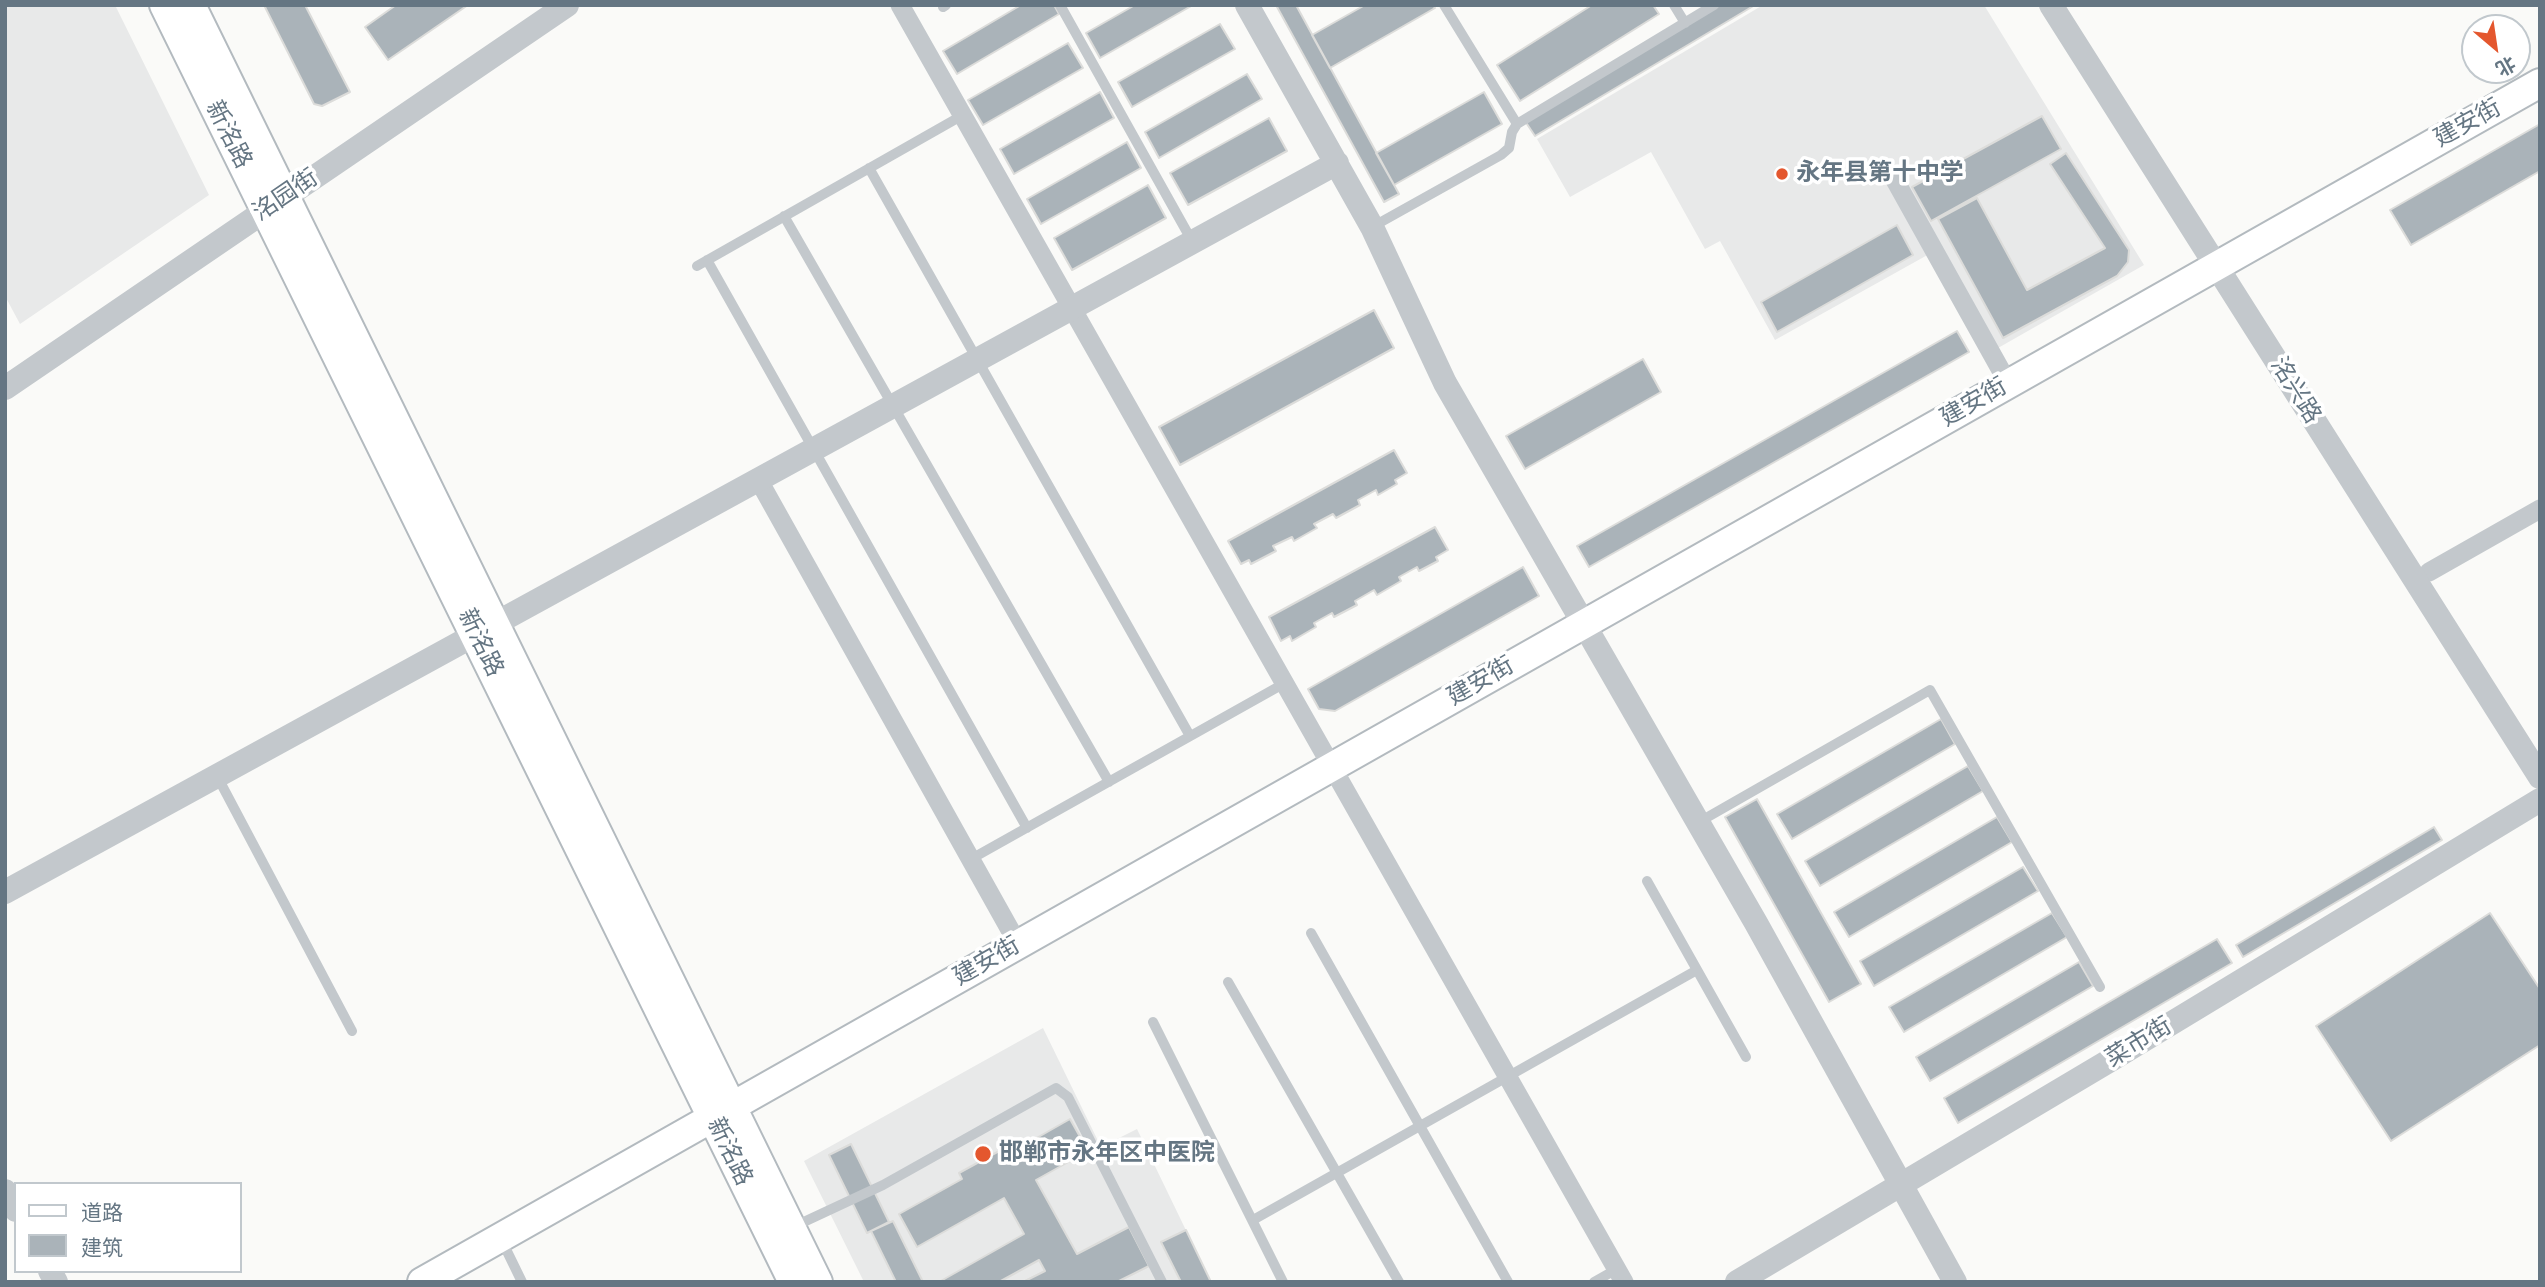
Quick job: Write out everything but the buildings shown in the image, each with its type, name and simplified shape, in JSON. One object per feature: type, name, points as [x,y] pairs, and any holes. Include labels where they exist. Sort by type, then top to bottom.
[{"type":"main road","name":"新洺路","points":[[164,5],[276,203]]},
{"type":"main road","name":"新洺路","points":[[191,5],[276,203],[722,1112],[793,1282]]},
{"type":"main road","name":"建安街","points":[[422,1282],[2540,83]]},
{"type":"main road","name":"新洺路","points":[[722,1112],[791,1227],[818,1282]]},
{"type":"street","name":"洺园街","points":[[5,388],[567,5]]},
{"type":"street","points":[[900,5],[1620,1276]]},
{"type":"street","points":[[1247,5],[1372,228],[1446,383],[1698,822],[1955,1282]]},
{"type":"street","name":"洺兴路","points":[[2051,5],[2429,572],[2540,747]]},
{"type":"street","name":"洺兴路","points":[[2070,5],[2223,262],[2540,777]]},
{"type":"street","points":[[5,892],[1337,163]]},
{"type":"street","points":[[1891,173],[2008,383]]},
{"type":"street","points":[[758,479],[1018,944]]},
{"type":"street","points":[[2429,572],[2540,509]]},
{"type":"street","name":"菜市街","points":[[1737,1282],[2540,800]]},
{"type":"street","points":[[5,1191],[14,1207]]},
{"type":"lane","points":[[1060,5],[1192,242]]},
{"type":"lane","points":[[1444,5],[1517,124]]},
{"type":"lane","points":[[1674,5],[1685,23]]},
{"type":"lane","points":[[1372,228],[1501,155],[1509,148],[1511,132],[1517,124],[1714,5]]},
{"type":"lane","points":[[697,266],[962,115]]},
{"type":"lane","points":[[869,168],[1190,736]]},
{"type":"lane","points":[[784,216],[1109,782]]},
{"type":"lane","points":[[707,260],[1027,828]]},
{"type":"lane","points":[[971,859],[1285,683]]},
{"type":"lane","points":[[1698,822],[1930,690],[2100,987]]},
{"type":"lane","points":[[217,776],[352,1031]]},
{"type":"lane","points":[[1647,881],[1745,1058]]},
{"type":"lane","points":[[1311,933],[1508,1282]]},
{"type":"lane","points":[[1253,1220],[1697,970]]},
{"type":"lane","points":[[1228,982],[1399,1282]]},
{"type":"lane","points":[[1153,1022],[1283,1282]]},
{"type":"lane","points":[[791,1227],[883,1185],[1056,1088],[1068,1097],[1162,1282]]},
{"type":"lane","points":[[500,1237],[522,1282]]},
{"type":"lane","points":[[1594,1282],[1620,1276]]},
{"type":"shaded area","points":[[5,5],[115,5],[209,195],[20,324],[5,296]]},
{"type":"shaded area","points":[[1763,5],[1984,5],[2144,265],[1998,348],[1940,248],[1775,340],[1720,241],[1705,249],[1651,152],[1570,197],[1537,139]]},
{"type":"shaded area","name":"邯郸市永年区中医院","points":[[1043,1028],[1101,1147],[1137,1129],[1211,1282],[864,1282],[804,1161]]},
{"type":"place","name":"永年县第十中学","points":[[1782,174]]},
{"type":"place","name":"邯郸市永年区中医院","points":[[983,1154]]}]
